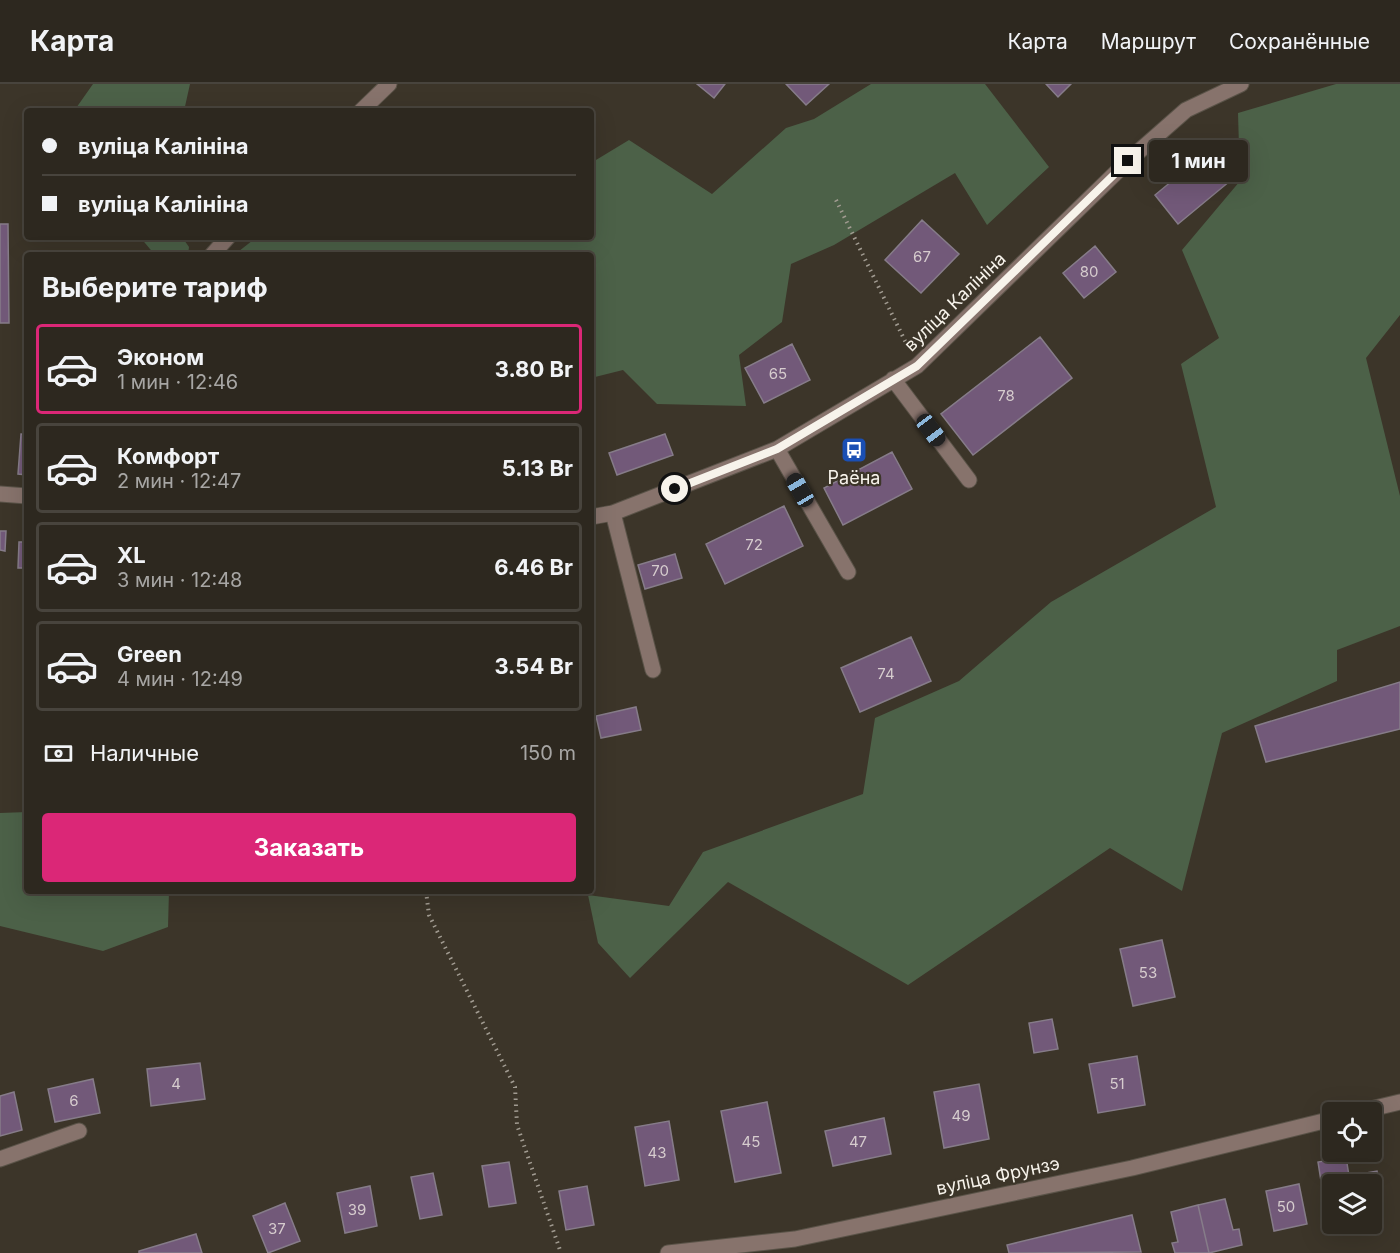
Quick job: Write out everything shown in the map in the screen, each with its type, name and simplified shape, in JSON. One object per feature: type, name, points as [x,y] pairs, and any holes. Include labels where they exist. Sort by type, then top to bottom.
[{"type":"street","points":[[364,108],[389,84]]},
{"type":"street","name":"вуліца Калініна","points":[[594,516],[613,513],[777,449],[917,366],[1128,161],[1186,110],[1241,84]]},
{"type":"street","points":[[215,252],[225,240]]},
{"type":"street","points":[[893,379],[969,480]]},
{"type":"street","points":[[777,449],[848,572]]},
{"type":"street","points":[[0,494],[24,496]]},
{"type":"street","points":[[613,513],[653,670]]},
{"type":"street","points":[[1382,1106],[1400,1102]]},
{"type":"street","name":"вуліца Фрунзэ","points":[[668,1253],[797,1246],[1322,1121]]},
{"type":"street","points":[[0,1159],[80,1131]]},
{"type":"path","points":[[836,200],[917,366]]},
{"type":"path","points":[[426,894],[429,915],[514,1087],[517,1125],[561,1253]]},
{"type":"green space","points":[[93,84],[190,84],[185,108],[76,108]]},
{"type":"green space","points":[[871,84],[985,84],[1049,167],[987,225],[955,173],[834,245],[791,264],[782,322],[739,355],[746,406],[657,404],[623,370],[594,377],[594,252],[238,252],[253,240],[594,240],[594,161],[629,140],[712,194],[786,128],[814,119]]},
{"type":"green space","points":[[1336,84],[1400,84],[1400,315],[1366,358],[1400,496],[1400,626],[1337,650],[1337,681],[1222,733],[1182,891],[1110,848],[908,985],[728,882],[630,978],[598,943],[588,895],[669,906],[703,852],[863,794],[875,718],[959,681],[1051,602],[1216,507],[1181,364],[1219,338],[1182,250],[1240,181],[1238,113]]},
{"type":"green space","points":[[142,240],[184,240],[189,247],[188,252],[152,252]]},
{"type":"green space","points":[[24,812],[24,894],[169,894],[168,927],[103,951],[0,926],[0,813]]},
{"type":"building","points":[[697,84],[725,84],[714,98]]},
{"type":"building","points":[[786,84],[829,84],[806,105]]},
{"type":"building","points":[[1046,84],[1071,84],[1058,97]]},
{"type":"building","points":[[1207,152],[1230,181],[1178,224],[1155,195]]},
{"type":"building","points":[[922,220],[959,254],[921,293],[885,260]]},
{"type":"building","points":[[0,224],[8,224],[9,323],[0,323]]},
{"type":"building","points":[[1095,246],[1116,272],[1084,298],[1063,273]]},
{"type":"building","points":[[1040,337],[1072,378],[973,455],[941,414]]},
{"type":"building","points":[[792,344],[810,380],[764,403],[745,368]]},
{"type":"building","points":[[21,434],[24,434],[24,475],[18,474]]},
{"type":"building","points":[[665,434],[673,455],[617,475],[609,453]]},
{"type":"building","points":[[892,452],[912,489],[843,525],[824,488]]},
{"type":"building","points":[[784,506],[803,546],[725,584],[706,544]]},
{"type":"building","points":[[0,531],[6,531],[5,551],[0,550]]},
{"type":"building","points":[[19,542],[24,542],[24,568],[18,568]]},
{"type":"building","points":[[675,554],[682,578],[645,589],[638,565]]},
{"type":"building","points":[[911,637],[931,681],[860,712],[841,668]]},
{"type":"building","points":[[1400,682],[1400,729],[1266,762],[1255,726]]},
{"type":"building","points":[[636,707],[641,730],[601,738],[596,716]]},
{"type":"building","points":[[1162,940],[1175,997],[1133,1006],[1120,949]]},
{"type":"building","points":[[1052,1019],[1058,1049],[1034,1053],[1029,1023]]},
{"type":"building","points":[[1137,1056],[1145,1105],[1098,1113],[1089,1064]]},
{"type":"building","points":[[200,1063],[205,1099],[151,1106],[147,1069]]},
{"type":"building","points":[[93,1079],[100,1113],[55,1122],[48,1089]]},
{"type":"building","points":[[979,1084],[989,1139],[944,1148],[934,1092]]},
{"type":"building","points":[[14,1092],[22,1130],[0,1136],[0,1096]]},
{"type":"building","points":[[767,1102],[781,1173],[735,1182],[721,1111]]},
{"type":"building","points":[[884,1118],[891,1154],[833,1166],[825,1131]]},
{"type":"building","points":[[669,1121],[679,1180],[645,1186],[635,1127]]},
{"type":"building","points":[[509,1162],[516,1203],[489,1207],[482,1166]]},
{"type":"building","points":[[1318,1162],[1347,1162],[1349,1174],[1322,1174],[1321,1181]]},
{"type":"building","points":[[1377,1171],[1378,1174],[1360,1174]]},
{"type":"building","points":[[433,1173],[442,1215],[420,1219],[411,1177]]},
{"type":"building","points":[[1299,1184],[1307,1224],[1274,1231],[1266,1191]]},
{"type":"building","points":[[370,1186],[377,1226],[345,1233],[337,1193]]},
{"type":"building","points":[[587,1186],[594,1225],[566,1230],[559,1191]]},
{"type":"building","points":[[1225,1199],[1233,1230],[1239,1229],[1242,1245],[1209,1253],[1198,1205]]},
{"type":"building","points":[[285,1203],[300,1241],[268,1253],[253,1216]]},
{"type":"building","points":[[1198,1205],[1209,1253],[1175,1253],[1172,1243],[1178,1242],[1171,1212]]},
{"type":"building","points":[[1132,1215],[1141,1252],[1009,1253],[1007,1245]]},
{"type":"building","points":[[196,1234],[202,1253],[139,1253],[139,1251]]},
{"type":"place","name":"Раёна","points":[[854,450]]},
{"type":"route","points":[[675,489],[777,449],[917,366],[1128,161]]}]
